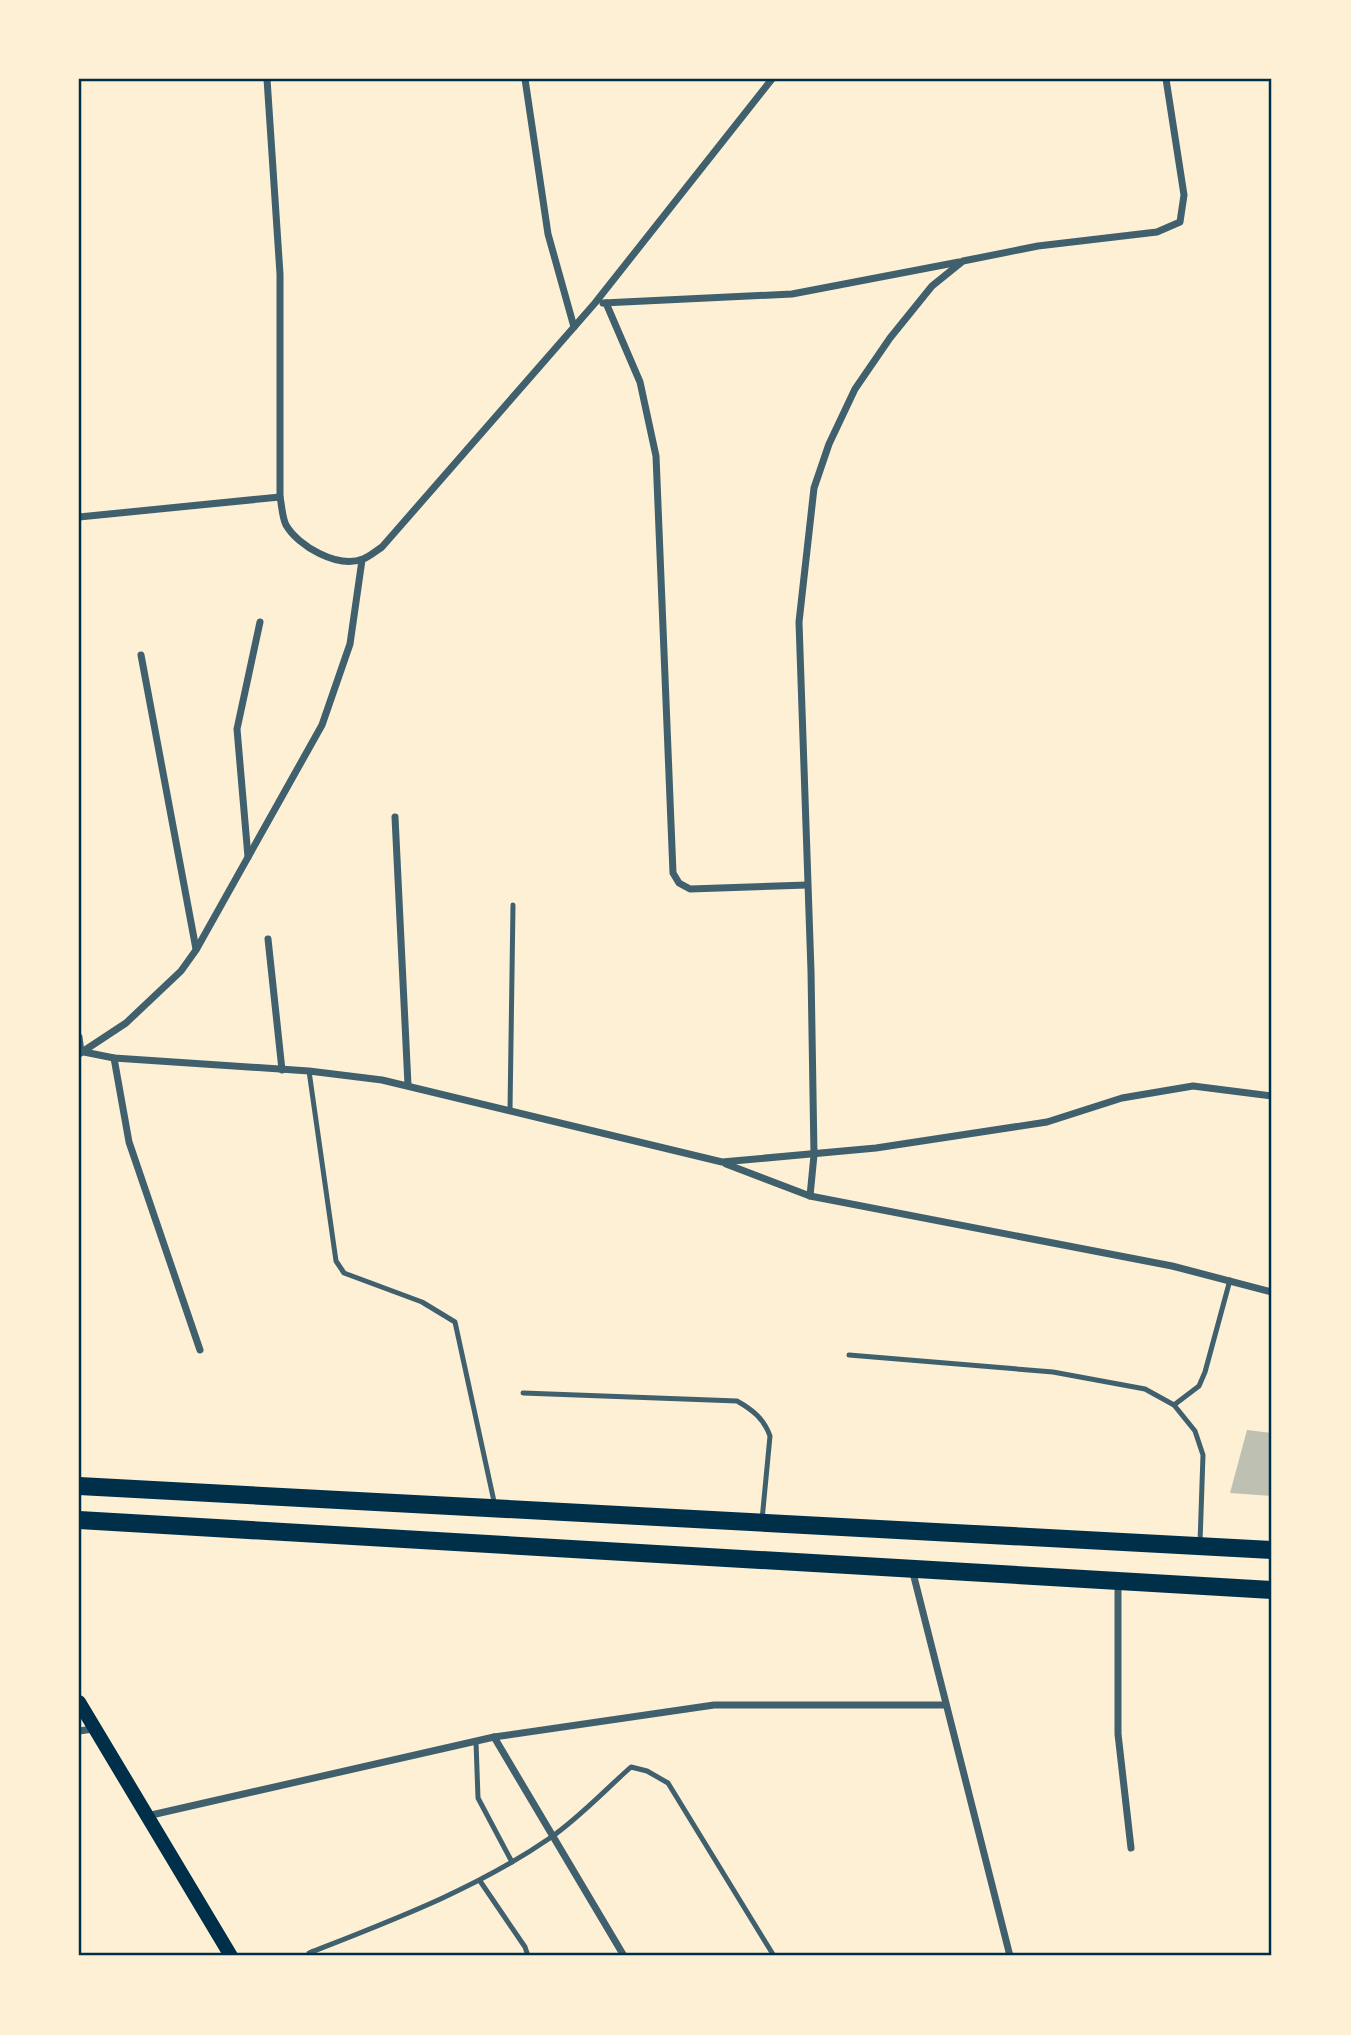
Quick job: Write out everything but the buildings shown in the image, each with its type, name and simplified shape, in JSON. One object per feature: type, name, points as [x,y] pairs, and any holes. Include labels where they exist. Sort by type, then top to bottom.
[{"type":"highway","points":[[79,1486],[1272,1550]]},
{"type":"highway","points":[[83,1521],[1272,1590]]},
{"type":"main road","points":[[79,1702],[86,1730],[146,1816],[231,1956]]},
{"type":"street","points":[[267,79],[280,274],[280,497],[284,523],[298,539],[319,553],[341,561],[362,560],[382,547],[595,303],[772,79]]},
{"type":"street","points":[[525,79],[548,234],[574,327]]},
{"type":"street","points":[[595,303],[792,293],[1038,246],[1157,232],[1180,222],[1184,195],[1166,79]]},
{"type":"street","points":[[810,1196],[814,1155],[799,622],[814,488],[841,416],[869,367],[932,286],[963,261]]},
{"type":"street","points":[[606,303],[640,382],[656,456],[673,873],[679,883],[690,889],[807,885]]},
{"type":"street","points":[[79,517],[280,497]]},
{"type":"street","points":[[79,1053],[126,1023],[181,971],[196,950],[322,725],[350,644],[362,560]]},
{"type":"street","points":[[248,858],[237,729],[260,622]]},
{"type":"street","points":[[141,655],[196,950]]},
{"type":"street","points":[[396,817],[408,1085]]},
{"type":"street","points":[[268,939],[282,1070]]},
{"type":"street","points":[[79,1037],[79,1053]]},
{"type":"street","points":[[79,1053],[114,1058],[309,1071],[408,1085],[722,1162],[810,1196],[1230,1280],[1272,1292]]},
{"type":"street","points":[[114,1058],[129,1142],[200,1350]]},
{"type":"street","points":[[722,1162],[814,1155],[1047,1122],[1158,1090],[1193,1086],[1272,1096]]},
{"type":"street","points":[[912,1569],[1010,1956]]},
{"type":"street","points":[[1118,1581],[1118,1734],[1131,1848]]},
{"type":"street","points":[[146,1816],[494,1737],[714,1705],[946,1705]]},
{"type":"street","points":[[494,1737],[624,1956]]},
{"type":"lane","points":[[510,1110],[513,905]]},
{"type":"lane","points":[[309,1071],[336,1261],[344,1273],[422,1302],[455,1322],[495,1509]]},
{"type":"lane","points":[[1174,1405],[1199,1386],[1230,1280]]},
{"type":"lane","points":[[849,1355],[1053,1371],[1145,1389],[1174,1405],[1195,1431],[1203,1455],[1200,1546]]},
{"type":"lane","points":[[523,1393],[737,1401],[750,1408],[766,1424],[770,1436],[761,1523]]},
{"type":"lane","points":[[476,1742],[478,1798],[512,1862]]},
{"type":"lane","points":[[309,1953],[402,1917],[480,1881],[552,1836],[631,1767],[647,1771],[668,1783],[774,1956]]},
{"type":"lane","points":[[480,1881],[525,1947],[528,1956]]}]
